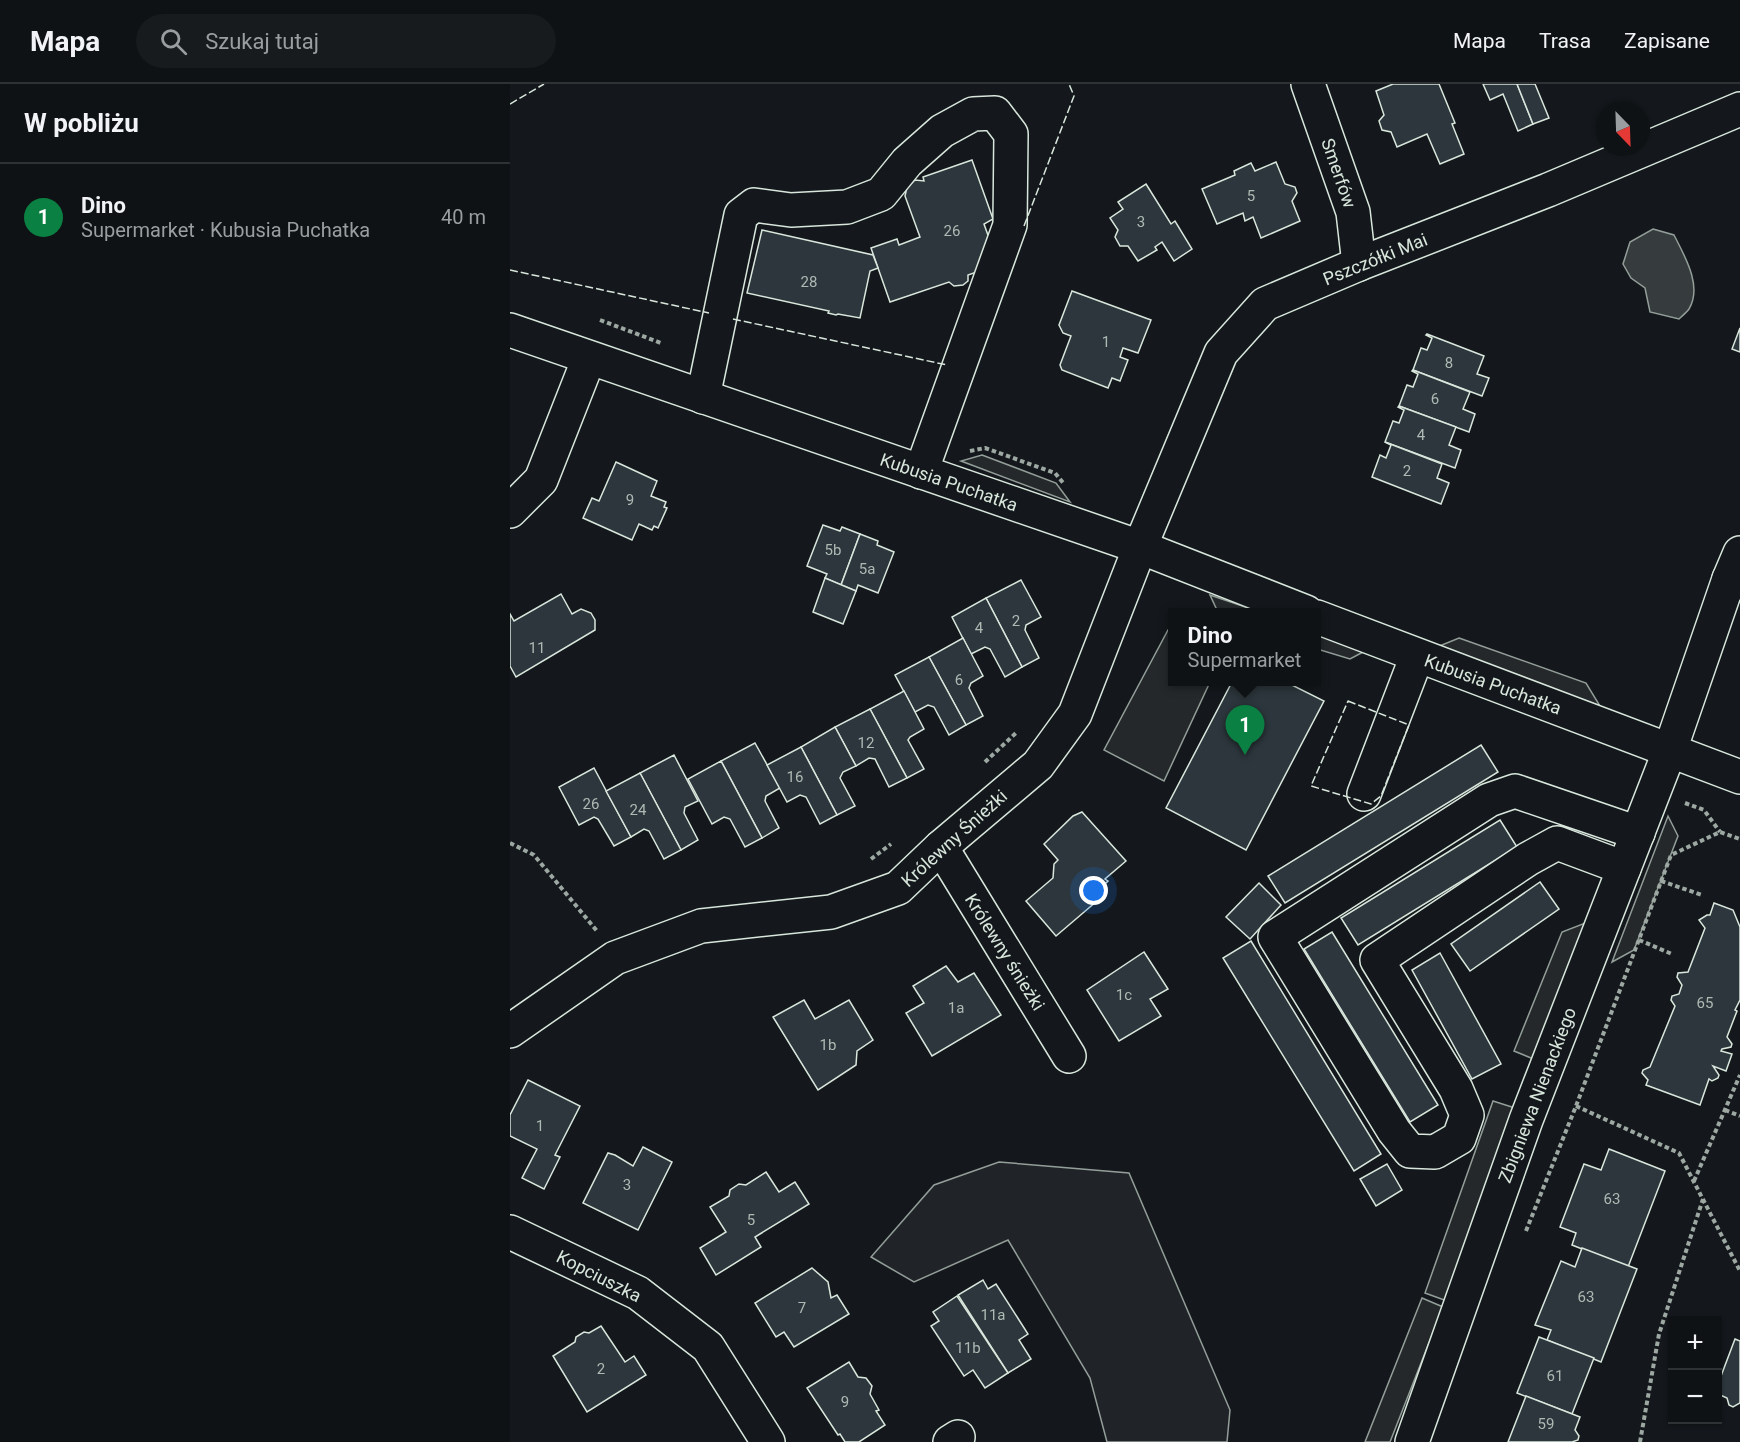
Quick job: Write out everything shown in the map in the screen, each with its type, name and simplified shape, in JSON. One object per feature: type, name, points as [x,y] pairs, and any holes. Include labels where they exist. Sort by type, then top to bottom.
[{"type":"street","name":"Smerfów","points":[[1308,84],[1353,212],[1359,264]]},
{"type":"street","name":"Pszczółki Mai","points":[[1140,547],[1221,353],[1265,304],[1359,264],[1548,190],[1740,109]]},
{"type":"street","points":[[703,397],[741,215],[754,206],[791,210],[847,207],[881,194],[906,162],[942,131],[973,114],[994,113],[1011,135],[1010,225],[921,472]]},
{"type":"street","name":"Kubusia Puchatka","points":[[510,330],[1140,547],[1296,608]]},
{"type":"street","points":[[510,511],[541,480],[589,358]]},
{"type":"street","name":"Królewny Śnieżki","points":[[510,1031],[615,958],[701,926],[831,912],[898,888],[941,847],[1038,765],[1076,714],[1140,547]]},
{"type":"street","points":[[1671,750],[1736,572]]},
{"type":"street","name":"Kubusia Puchatka","points":[[1321,619],[1740,777]]},
{"type":"street","points":[[1364,794],[1418,656]]},
{"type":"street","name":"Zbigniewa Nienackiego","points":[[1412,1442],[1526,1120],[1671,750]]},
{"type":"street","points":[[1624,868],[1557,843],[1528,859],[1377,960],[1456,1089],[1467,1115],[1459,1138],[1436,1152],[1410,1151],[1394,1131],[1275,937],[1489,800],[1515,791],[1638,833]]},
{"type":"street","name":"Królewny śnieżki","points":[[941,847],[1070,1056]]},
{"type":"street","name":"Kopciuszka","points":[[510,1232],[638,1293],[708,1347],[768,1442]]},
{"type":"path","points":[[977,768],[1022,728]]},
{"type":"path","points":[[1740,839],[1720,831],[1671,855],[1576,1106],[1679,1153],[1740,1271]]},
{"type":"path","points":[[870,860],[897,839]]},
{"type":"path","points":[[510,843],[534,855],[602,938]]},
{"type":"path","points":[[1661,880],[1702,895]]},
{"type":"path","points":[[1639,940],[1672,954]]},
{"type":"path","points":[[1694,1182],[1740,1075]]},
{"type":"path","points":[[1725,1110],[1740,1116]]},
{"type":"path","points":[[1640,1442],[1659,1334],[1703,1199]]},
{"type":"shaded area","points":[[1653,229],[1674,235],[1683,252],[1693,281],[1693,300],[1689,309],[1679,319],[1650,312],[1645,288],[1631,278],[1623,264],[1630,242]]},
{"type":"shaded area","points":[[982,455],[1056,483],[1070,502],[961,461]]},
{"type":"shaded area","points":[[1210,595],[1248,608],[1216,608]]},
{"type":"shaded area","points":[[1168,630],[1168,686],[1208,686],[1164,781],[1104,750]]},
{"type":"shaded area","points":[[1321,634],[1365,651],[1350,659],[1321,650]]},
{"type":"shaded area","points":[[1459,638],[1586,683],[1600,706],[1437,647]]},
{"type":"shaded area","points":[[1668,816],[1678,836],[1634,950],[1612,962]]},
{"type":"shaded area","points":[[1593,920],[1536,1060],[1514,1051],[1562,932]]},
{"type":"shaded area","points":[[1493,1101],[1515,1108],[1447,1301],[1425,1293]]},
{"type":"shaded area","points":[[999,1162],[1129,1173],[1230,1410],[1227,1442],[1107,1442],[1090,1378],[1008,1240],[914,1282],[871,1257],[934,1185]]},
{"type":"shaded area","points":[[1422,1298],[1443,1307],[1390,1442],[1365,1442]]},
{"type":"building","points":[[1393,84],[1439,84],[1455,123],[1452,124],[1464,154],[1440,164],[1427,134],[1397,147],[1391,132],[1382,130],[1379,121],[1384,115],[1376,91]]},
{"type":"building","points":[[1483,84],[1517,84],[1533,124],[1518,131],[1503,94],[1490,100]]},
{"type":"building","points":[[1517,84],[1535,84],[1549,118],[1533,124]]},
{"type":"building","points":[[972,160],[993,219],[984,224],[994,252],[988,268],[968,275],[968,281],[963,285],[954,286],[949,282],[890,302],[871,248],[897,239],[899,245],[920,237],[905,196],[907,187],[915,180],[924,181],[923,177]]},
{"type":"building","points":[[1276,162],[1285,184],[1295,187],[1297,193],[1292,201],[1300,221],[1261,238],[1253,217],[1245,221],[1243,213],[1217,224],[1202,189],[1235,175],[1234,171],[1251,163],[1255,171]]},
{"type":"building","points":[[1146,184],[1171,224],[1175,221],[1192,249],[1174,261],[1162,242],[1155,247],[1157,250],[1138,261],[1128,246],[1120,246],[1115,237],[1118,230],[1110,218],[1123,209],[1118,202]]},
{"type":"building","points":[[762,230],[873,255],[878,268],[870,271],[860,318],[836,315],[828,313],[829,311],[747,293]]},
{"type":"building","points":[[1072,291],[1151,320],[1138,353],[1123,348],[1120,357],[1128,360],[1120,381],[1112,378],[1108,388],[1062,370],[1060,365],[1071,336],[1063,333],[1059,325]]},
{"type":"building","points":[[1740,328],[1740,352],[1732,349]]},
{"type":"building","points":[[1427,334],[1484,356],[1477,374],[1489,378],[1482,396],[1413,370],[1421,348],[1427,350],[1432,338]]},
{"type":"building","points":[[1413,370],[1470,392],[1463,409],[1475,414],[1469,432],[1399,406],[1407,385],[1413,387],[1418,374]]},
{"type":"building","points":[[1399,406],[1456,427],[1449,445],[1461,450],[1455,468],[1385,442],[1393,421],[1399,423],[1404,410]]},
{"type":"building","points":[[1385,442],[1442,464],[1437,478],[1449,483],[1441,504],[1372,477],[1380,455],[1386,458],[1391,445]]},
{"type":"building","points":[[616,462],[657,481],[651,496],[666,502],[664,507],[667,508],[658,528],[654,526],[652,530],[639,524],[632,540],[583,518],[592,498],[599,501]]},
{"type":"building","points":[[823,525],[840,531],[842,527],[860,534],[841,585],[825,578],[827,574],[807,566]]},
{"type":"building","points":[[860,534],[878,541],[877,545],[894,552],[878,593],[858,585],[856,591],[841,585]]},
{"type":"building","points":[[825,578],[856,591],[843,624],[813,612]]},
{"type":"building","points":[[1021,580],[1041,617],[1026,625],[1025,630],[1039,658],[1022,667],[986,598]]},
{"type":"building","points":[[561,594],[572,614],[581,609],[591,613],[595,620],[595,630],[516,677],[510,666],[510,614],[514,621]]},
{"type":"building","points":[[986,598],[1022,667],[1005,677],[990,649],[985,647],[971,654],[952,617]]},
{"type":"building","points":[[963,638],[983,676],[971,683],[969,688],[983,716],[966,725],[929,657]]},
{"type":"building","points":[[929,657],[966,725],[949,735],[934,707],[928,705],[915,712],[895,675]]},
{"type":"building","points":[[1230,686],[1294,686],[1324,701],[1246,850],[1166,808]]},
{"type":"building","points":[[904,691],[924,729],[908,740],[924,769],[907,778],[870,709]]},
{"type":"building","points":[[870,709],[907,778],[889,787],[875,759],[869,758],[856,766],[835,727]]},
{"type":"building","points":[[835,727],[856,766],[843,772],[840,778],[855,806],[837,815],[801,747]]},
{"type":"building","points":[[755,743],[780,788],[766,796],[765,801],[779,828],[762,838],[721,761]]},
{"type":"building","points":[[1481,745],[1498,772],[1285,903],[1268,876]]},
{"type":"building","points":[[801,747],[837,815],[820,824],[806,797],[800,795],[787,802],[767,765]]},
{"type":"building","points":[[674,755],[698,801],[685,807],[684,813],[698,840],[681,850],[640,773]]},
{"type":"building","points":[[721,761],[762,838],[745,847],[730,819],[724,817],[712,824],[688,779]]},
{"type":"building","points":[[594,768],[631,837],[614,846],[598,819],[594,817],[579,825],[559,787]]},
{"type":"building","points":[[640,773],[681,850],[664,859],[649,831],[644,829],[631,837],[606,791]]},
{"type":"building","points":[[1082,812],[1126,861],[1105,879],[1108,881],[1092,896],[1097,901],[1056,936],[1026,901],[1053,878],[1054,864],[1058,860],[1044,844],[1073,816]]},
{"type":"building","points":[[1500,820],[1517,847],[1358,945],[1341,918]]},
{"type":"building","points":[[1540,882],[1559,909],[1470,971],[1451,944]]},
{"type":"building","points":[[1259,883],[1281,905],[1250,939],[1226,917]]},
{"type":"building","points":[[1714,903],[1733,910],[1740,927],[1740,1000],[1727,1037],[1732,1044],[1731,1047],[1721,1051],[1732,1054],[1726,1071],[1713,1066],[1719,1075],[1718,1078],[1712,1081],[1709,1079],[1700,1105],[1646,1085],[1648,1080],[1642,1073],[1650,1067],[1675,1006],[1671,1000],[1672,996],[1679,994],[1682,985],[1677,977],[1678,973],[1688,972],[1705,928],[1699,920],[1710,915]]},
{"type":"building","points":[[1332,932],[1438,1105],[1410,1122],[1304,949]]},
{"type":"building","points":[[1251,941],[1381,1154],[1354,1171],[1223,958]]},
{"type":"building","points":[[1144,952],[1168,989],[1150,999],[1161,1016],[1119,1041],[1087,990]]},
{"type":"building","points":[[1440,953],[1501,1064],[1472,1079],[1412,970]]},
{"type":"building","points":[[946,966],[958,982],[974,973],[1001,1015],[932,1056],[906,1013],[924,1003],[913,986]]},
{"type":"building","points":[[804,1000],[815,1019],[849,1000],[873,1040],[857,1051],[856,1065],[818,1090],[773,1017]]},
{"type":"building","points":[[528,1080],[580,1106],[555,1155],[560,1157],[544,1189],[522,1178],[537,1149],[510,1136],[510,1115]]},
{"type":"building","points":[[643,1147],[672,1162],[638,1230],[583,1203],[608,1153],[633,1166]]},
{"type":"building","points":[[1609,1149],[1665,1171],[1628,1267],[1572,1245],[1576,1233],[1560,1227],[1584,1164],[1601,1170]]},
{"type":"building","points":[[1387,1164],[1402,1190],[1376,1206],[1360,1179]]},
{"type":"building","points":[[766,1172],[779,1192],[795,1182],[809,1204],[755,1237],[761,1247],[716,1275],[700,1248],[726,1232],[710,1207],[729,1196],[730,1190],[739,1184],[746,1185]]},
{"type":"building","points":[[1582,1248],[1637,1269],[1601,1362],[1547,1340],[1551,1330],[1535,1325],[1561,1261],[1575,1267]]},
{"type":"building","points":[[812,1268],[828,1282],[831,1298],[837,1295],[849,1314],[794,1347],[784,1332],[776,1337],[755,1303]]},
{"type":"building","points":[[983,1280],[988,1289],[996,1284],[1028,1334],[1019,1340],[1031,1359],[1008,1373],[958,1295]]},
{"type":"building","points":[[957,1296],[1008,1373],[985,1388],[973,1370],[964,1376],[931,1326],[939,1321],[933,1312]]},
{"type":"building","points":[[601,1326],[625,1362],[634,1356],[646,1375],[587,1412],[553,1356],[575,1342],[576,1337],[584,1332],[589,1333]]},
{"type":"building","points":[[1539,1337],[1594,1358],[1572,1414],[1517,1393]]},
{"type":"building","points":[[1735,1339],[1740,1341],[1740,1403],[1733,1407],[1729,1405],[1727,1398],[1722,1396],[1722,1373]]},
{"type":"building","points":[[849,1362],[858,1377],[866,1378],[872,1386],[870,1394],[879,1410],[876,1411],[885,1425],[859,1442],[845,1442],[840,1434],[838,1435],[807,1388]]},
{"type":"building","points":[[1526,1396],[1580,1417],[1575,1430],[1579,1436],[1578,1440],[1572,1442],[1508,1442]]},
{"type":"fence","points":[[510,104],[544,84]]},
{"type":"fence","points":[[1024,226],[1074,96],[1069,84]]},
{"type":"fence","points":[[510,270],[709,313]]},
{"type":"fence","points":[[733,319],[947,365]]},
{"type":"fence","points":[[1348,701],[1409,725],[1381,796],[1371,804],[1311,786],[1348,701]]},
{"type":"place","name":"Dino","points":[[1245,755]]}]
